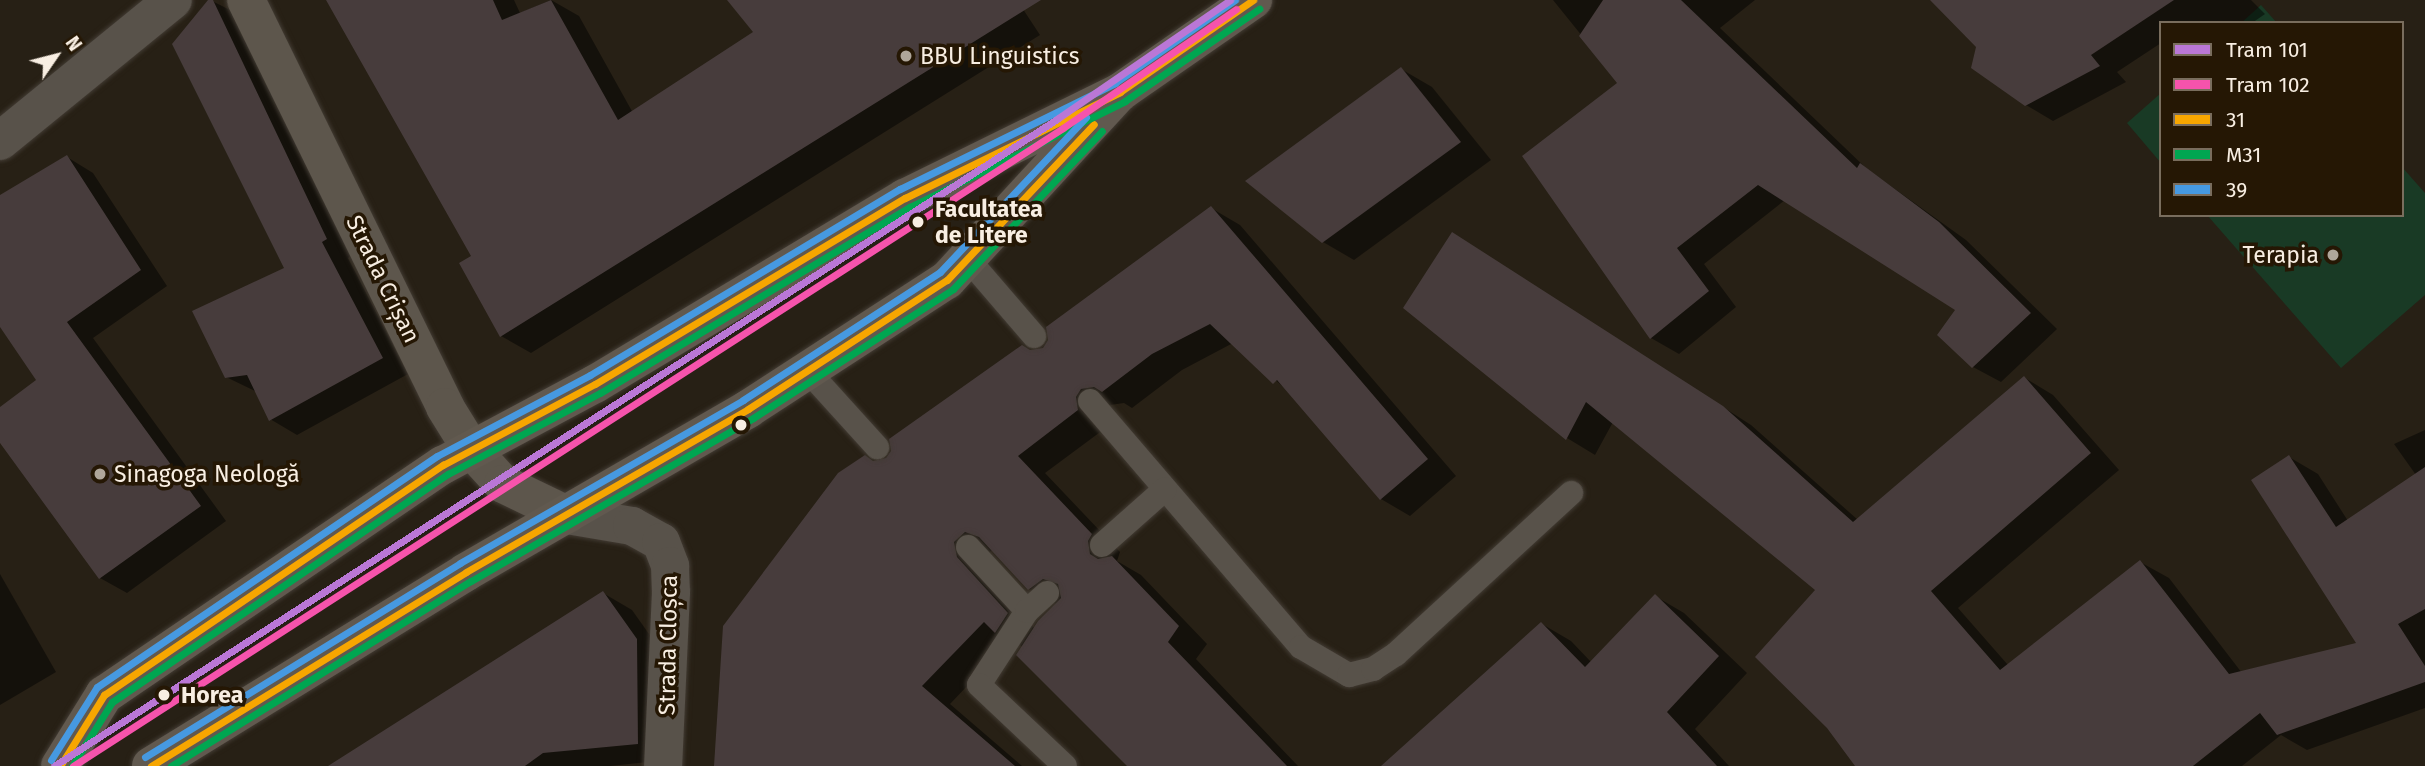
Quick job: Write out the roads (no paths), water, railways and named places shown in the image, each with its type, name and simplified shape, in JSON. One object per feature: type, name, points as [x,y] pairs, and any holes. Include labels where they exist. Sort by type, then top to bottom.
[{"type":"main road","points":[[60,766],[104,695],[471,449],[595,384],[905,198],[1120,92],[1253,0]]},
{"type":"main road","points":[[151,766],[443,586],[808,371],[947,280],[1120,92]]},
{"type":"street","points":[[0,141],[173,0]]},
{"type":"street","name":"Strada Crișan","points":[[246,0],[445,407],[471,449],[503,484],[567,515]]},
{"type":"street","name":"Strada Cloșca","points":[[567,515],[632,526],[661,542],[670,566],[671,592],[663,766]]},
{"type":"lane","points":[[967,258],[1034,336]]},
{"type":"lane","points":[[808,371],[877,447]]},
{"type":"lane","points":[[1090,401],[1301,647],[1349,674],[1373,668],[1395,654],[1571,494]]},
{"type":"lane","points":[[1102,545],[1166,489]]},
{"type":"lane","points":[[968,547],[1027,611]]},
{"type":"lane","points":[[1047,593],[1027,611],[979,685],[1065,766]]},
{"type":"tram line","name":"101","points":[[54,766],[1057,119],[1230,0]]},
{"type":"tram line","name":"102","points":[[73,766],[1063,128],[1236,9]]},
{"type":"place","name":"BBU Linguistics","points":[[906,56]]},
{"type":"place","name":"Facultatea de Litere","points":[[918,222]]},
{"type":"place","name":"Terapia","points":[[2333,255]]},
{"type":"place","name":"Sinagoga Neologă","points":[[100,474]]},
{"type":"place","name":"Horea","points":[[164,695]]}]
